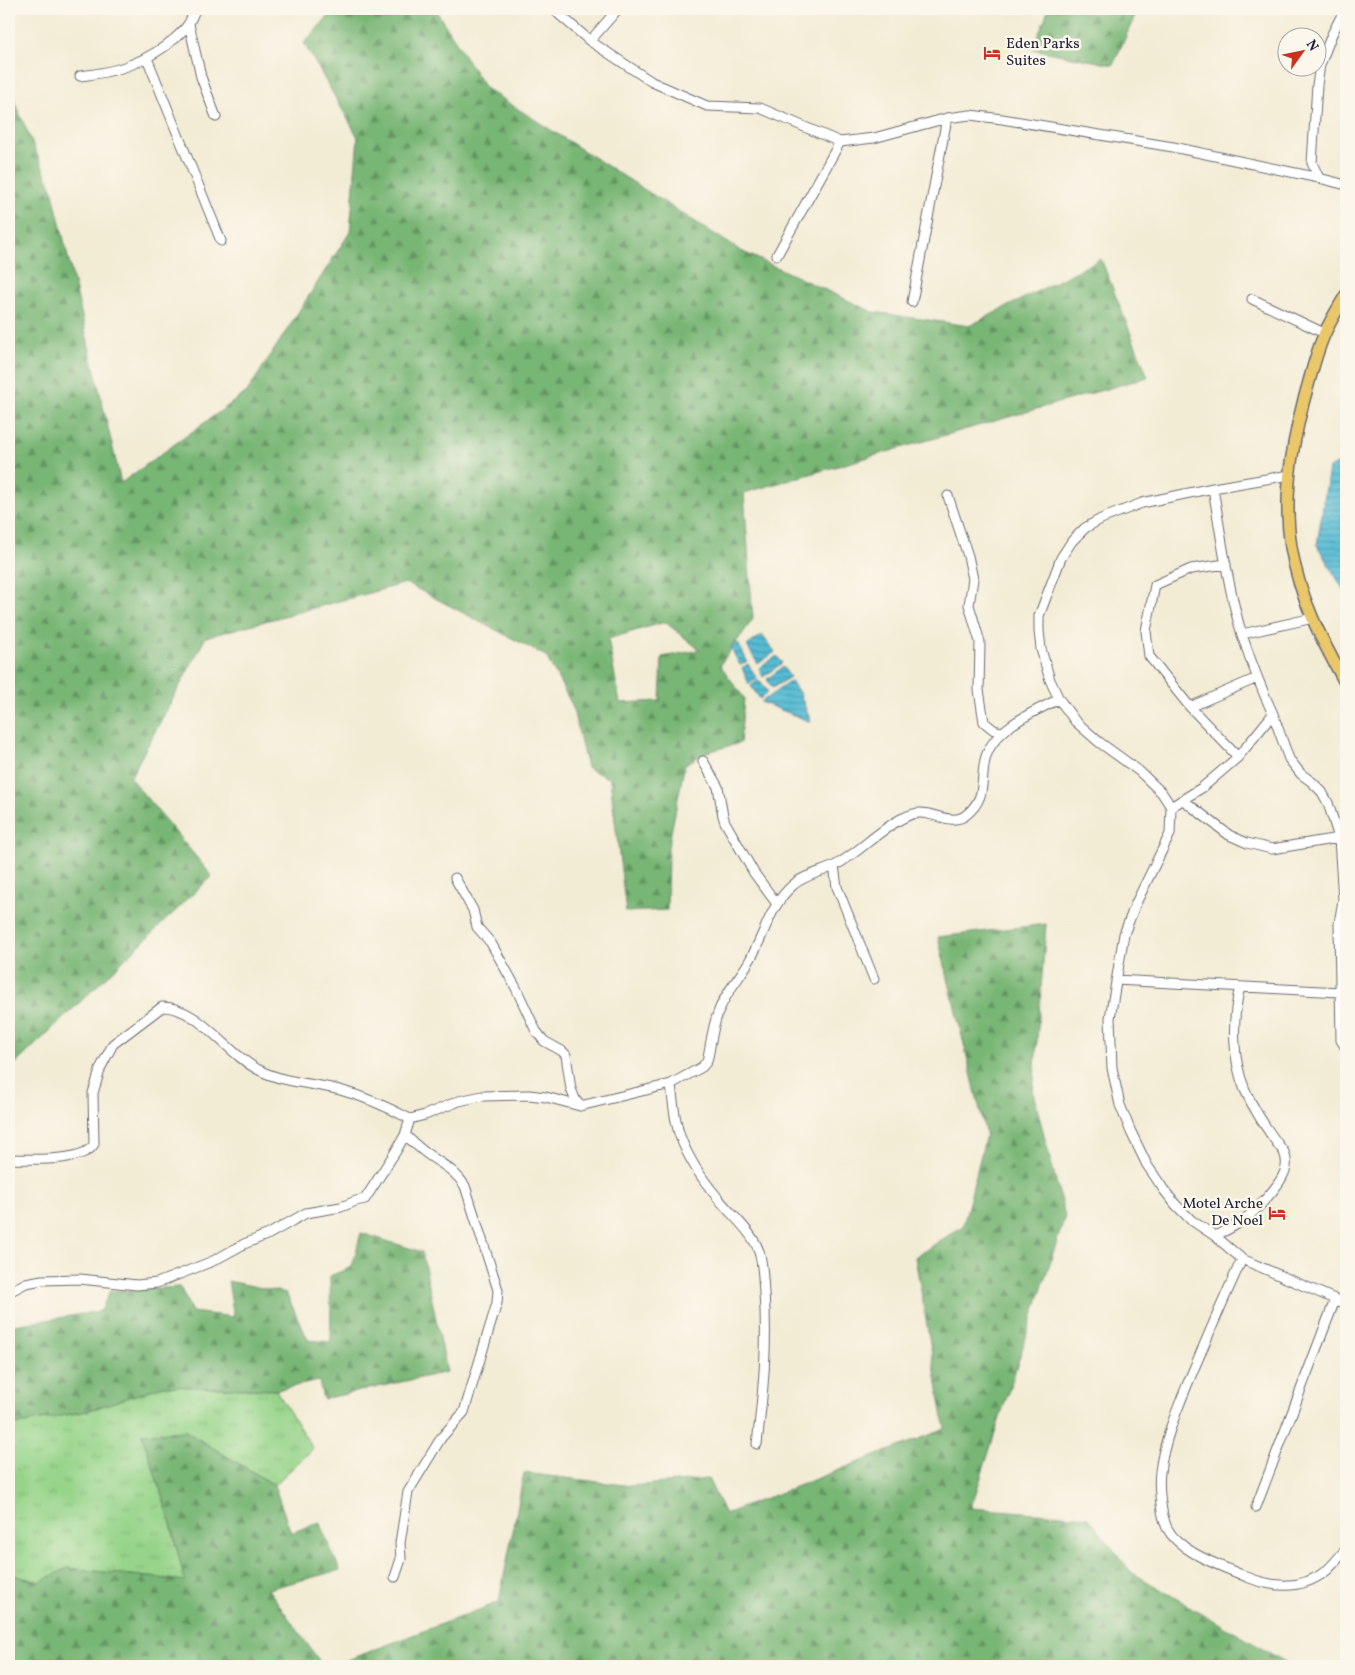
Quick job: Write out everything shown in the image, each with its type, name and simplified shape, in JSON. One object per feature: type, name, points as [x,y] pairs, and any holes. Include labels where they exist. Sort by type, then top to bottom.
[{"type":"main road","points":[[1346,295],[1324,333],[1316,356],[1294,442],[1289,498],[1291,546],[1304,598],[1346,684]]},
{"type":"street","points":[[80,76],[128,67],[147,58],[176,39],[189,24],[196,9]]},
{"type":"street","points":[[553,9],[590,41],[652,82],[707,106],[760,108],[840,142],[874,138],[947,118],[970,115],[1012,120],[1173,147],[1318,178],[1346,186]]},
{"type":"street","points":[[590,41],[618,9]]},
{"type":"street","points":[[1318,178],[1312,163],[1316,85],[1320,65],[1332,34],[1345,9]]},
{"type":"street","points":[[189,24],[201,77],[216,117]]},
{"type":"street","points":[[147,58],[221,241]]},
{"type":"street","points":[[912,302],[947,118]]},
{"type":"street","points":[[777,255],[840,142]]},
{"type":"street","points":[[1252,299],[1324,333]]},
{"type":"street","points":[[1290,475],[1213,488],[1134,505],[1085,528],[1072,541],[1061,558],[1039,616],[1041,650],[1050,680],[1059,699],[1075,721],[1099,742],[1139,771],[1162,793],[1171,808],[1170,834],[1136,903],[1124,934],[1110,1018],[1112,1068],[1120,1106],[1131,1132],[1147,1164],[1164,1190],[1191,1220],[1242,1259],[1346,1304]]},
{"type":"street","points":[[1213,488],[1226,564],[1242,634],[1257,678],[1273,714],[1289,759],[1301,774],[1322,792],[1328,803],[1339,838],[1345,900],[1339,924],[1341,1040],[1346,1048]]},
{"type":"street","points":[[948,496],[968,556],[973,579],[969,605],[980,642],[979,690],[984,722],[994,730],[1002,732]]},
{"type":"street","points":[[1226,564],[1191,569],[1155,585],[1146,631],[1149,656],[1190,707],[1238,757]]},
{"type":"street","points":[[1242,634],[1313,618]]},
{"type":"street","points":[[1190,707],[1257,678]]},
{"type":"street","points":[[9,1158],[38,1159],[78,1155],[93,1147],[93,1093],[101,1066],[113,1044],[162,1007],[173,1007],[195,1019],[243,1061],[260,1071],[279,1078],[340,1090],[384,1105],[410,1119],[459,1101],[482,1096],[529,1095],[580,1106],[670,1084],[702,1067],[707,1061],[717,1016],[723,1001],[751,958],[778,904],[792,886],[799,881],[834,866],[899,820],[912,814],[920,812],[955,820],[964,817],[975,806],[980,797],[983,787],[985,758],[995,740],[1002,732],[1023,717],[1059,699]]},
{"type":"street","points":[[1171,808],[1203,786],[1238,757],[1273,714]]},
{"type":"street","points":[[703,761],[718,787],[725,822],[754,874],[778,904]]},
{"type":"street","points":[[1182,800],[1229,835],[1247,843],[1272,849],[1339,838]]},
{"type":"street","points":[[834,866],[837,887],[874,979]]},
{"type":"street","points":[[455,878],[473,910],[477,927],[491,943],[516,988],[536,1031],[544,1041],[562,1051],[566,1056],[571,1089],[580,1106]]},
{"type":"street","points":[[1116,980],[1340,992]]},
{"type":"street","points":[[1214,1236],[1240,1222],[1257,1208],[1278,1183],[1286,1169],[1287,1159],[1284,1152],[1259,1116],[1245,1089],[1238,1065],[1235,1013],[1240,987]]},
{"type":"street","points":[[670,1084],[680,1136],[690,1158],[717,1197],[753,1240],[759,1252],[763,1273],[766,1314],[764,1380],[757,1444]]},
{"type":"street","points":[[9,1292],[26,1283],[42,1280],[80,1279],[116,1284],[147,1285],[205,1264],[244,1244],[270,1234],[306,1213],[341,1207],[356,1201],[365,1200],[405,1135],[410,1119]]},
{"type":"street","points":[[395,1577],[401,1559],[400,1543],[408,1492],[441,1438],[464,1412],[497,1303],[498,1290],[465,1186],[455,1172],[425,1152],[405,1135]]},
{"type":"street","points":[[1242,1259],[1179,1406],[1164,1452],[1160,1472],[1160,1491],[1167,1528],[1176,1540],[1191,1551],[1263,1583],[1282,1586],[1298,1585],[1312,1580],[1327,1570],[1346,1549]]},
{"type":"street","points":[[1256,1507],[1335,1300]]},
{"type":"green space","points":[[335,9],[435,9],[485,88],[741,251],[873,312],[969,326],[1101,259],[1148,377],[744,493],[753,619],[720,665],[744,698],[740,743],[707,752],[685,764],[668,847],[667,910],[626,912],[610,779],[587,768],[572,705],[546,656],[406,583],[206,637],[130,778],[212,876],[9,1070],[9,89],[52,189],[121,483],[247,392],[350,232],[358,137],[304,43]],"holes":[[[665,622],[700,650],[662,657],[660,701],[620,703],[608,639]]]},
{"type":"green space","points":[[1049,9],[1138,9],[1113,65],[1032,49]]},
{"type":"green space","points":[[1046,924],[1033,1092],[1065,1216],[971,1508],[1088,1517],[1131,1572],[1292,1666],[1020,1666],[1012,1664],[1006,1666],[332,1666],[499,1602],[524,1473],[632,1486],[708,1479],[725,1514],[945,1429],[915,1257],[963,1226],[986,1135],[938,937]]},
{"type":"green space","points":[[361,1233],[422,1252],[447,1372],[323,1399],[319,1381],[276,1390],[163,1386],[87,1411],[9,1426],[9,1326],[101,1311],[110,1291],[180,1287],[192,1312],[234,1317],[228,1281],[286,1293],[308,1340],[331,1342],[330,1276],[352,1267]]},
{"type":"green space","points":[[163,1386],[276,1390],[313,1449],[274,1485],[185,1431],[142,1434],[169,1516],[185,1581],[68,1568],[39,1582],[9,1574],[9,1426],[87,1411]]},
{"type":"green space","points":[[185,1431],[274,1485],[291,1533],[319,1522],[340,1570],[268,1589],[323,1666],[9,1666],[9,1574],[39,1582],[68,1568],[185,1581],[169,1516],[142,1434]]},
{"type":"water","points":[[1346,460],[1346,594],[1317,545],[1329,468]]},
{"type":"water","points":[[762,635],[775,652],[758,664],[747,646]]},
{"type":"water","points":[[738,643],[747,661],[740,665],[730,647]]},
{"type":"water","points":[[777,656],[782,663],[763,677],[759,668]]},
{"type":"water","points":[[748,664],[757,678],[749,684],[742,668]]},
{"type":"water","points":[[783,667],[790,677],[772,688],[767,679]]},
{"type":"water","points":[[759,680],[768,692],[760,699],[751,686]]},
{"type":"water","points":[[791,681],[800,694],[811,722],[761,702]]},
{"type":"place","name":"Eden Parks Suites","points":[[992,53]]},
{"type":"place","name":"Motel Arche De Noel","points":[[1277,1213]]}]
